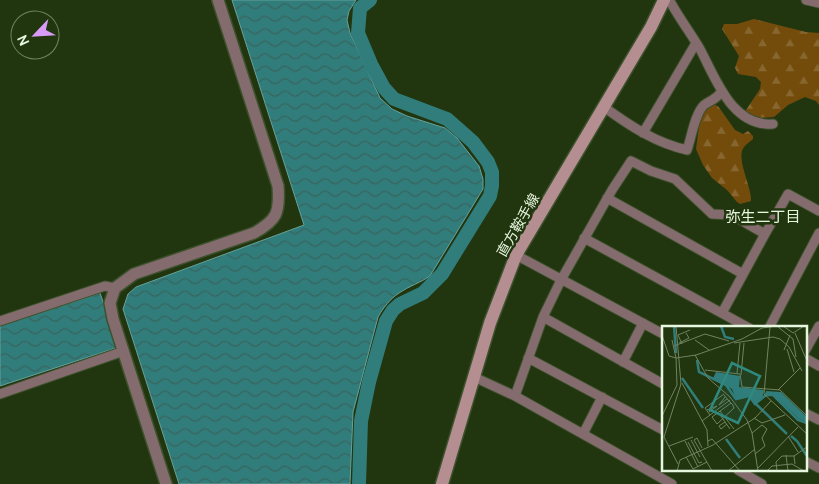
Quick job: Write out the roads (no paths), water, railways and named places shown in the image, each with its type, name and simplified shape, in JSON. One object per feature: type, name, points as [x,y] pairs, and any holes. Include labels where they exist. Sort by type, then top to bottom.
[{"type":"main road","name":"直方鞍手線","points":[[442,484],[490,323],[516,255],[604,108],[664,1]]},
{"type":"street","points":[[166,484],[113,319],[110,303],[115,288],[134,274],[254,233],[269,224],[276,215],[279,201],[278,186],[218,0]]},
{"type":"street","points":[[806,0],[819,3]]},
{"type":"street","points":[[664,1],[671,3],[696,43],[727,100],[742,116],[764,125],[773,124]]},
{"type":"street","points":[[643,133],[696,43]]},
{"type":"street","points":[[604,108],[643,133],[672,147],[687,150],[698,113],[703,106],[716,99],[722,90]]},
{"type":"street","points":[[515,396],[543,317],[561,280],[607,198],[631,161],[676,180],[712,214],[732,215],[765,234]]},
{"type":"street","points":[[722,313],[788,194],[819,211]]},
{"type":"street","points":[[607,198],[743,274]]},
{"type":"street","points":[[770,326],[819,233]]},
{"type":"street","points":[[584,238],[745,326]]},
{"type":"street","points":[[516,255],[662,333]]},
{"type":"street","points":[[0,321],[105,286],[115,288]]},
{"type":"street","points":[[543,317],[662,383]]},
{"type":"street","points":[[623,362],[644,323]]},
{"type":"street","points":[[806,349],[819,326]]},
{"type":"street","points":[[0,394],[124,351]]},
{"type":"street","points":[[528,358],[662,429]]},
{"type":"street","points":[[806,359],[819,366]]},
{"type":"street","points":[[474,377],[515,396],[672,484]]},
{"type":"street","points":[[583,434],[602,397]]},
{"type":"street","points":[[806,414],[819,420]]},
{"type":"street","points":[[806,462],[819,468]]},
{"type":"street","points":[[741,472],[762,484]]},
{"type":"water","points":[[232,0],[356,0],[349,11],[347,20],[350,33],[380,98],[392,109],[407,116],[445,128],[457,138],[479,166],[483,179],[483,189],[430,276],[396,295],[378,317],[353,412],[350,484],[179,484],[123,309],[128,294],[136,287],[304,225]]},
{"type":"water","points":[[100,293],[119,347],[0,386],[0,326]]},
{"type":"waterway","points":[[359,484],[361,421],[369,382],[386,321],[393,310],[400,304],[423,293],[442,274],[490,196],[492,186],[492,172],[488,162],[473,142],[447,119],[394,99],[384,88],[358,33],[360,8],[370,0]]},
{"type":"district","name":"弥生二丁目","points":[[763,217]]}]
